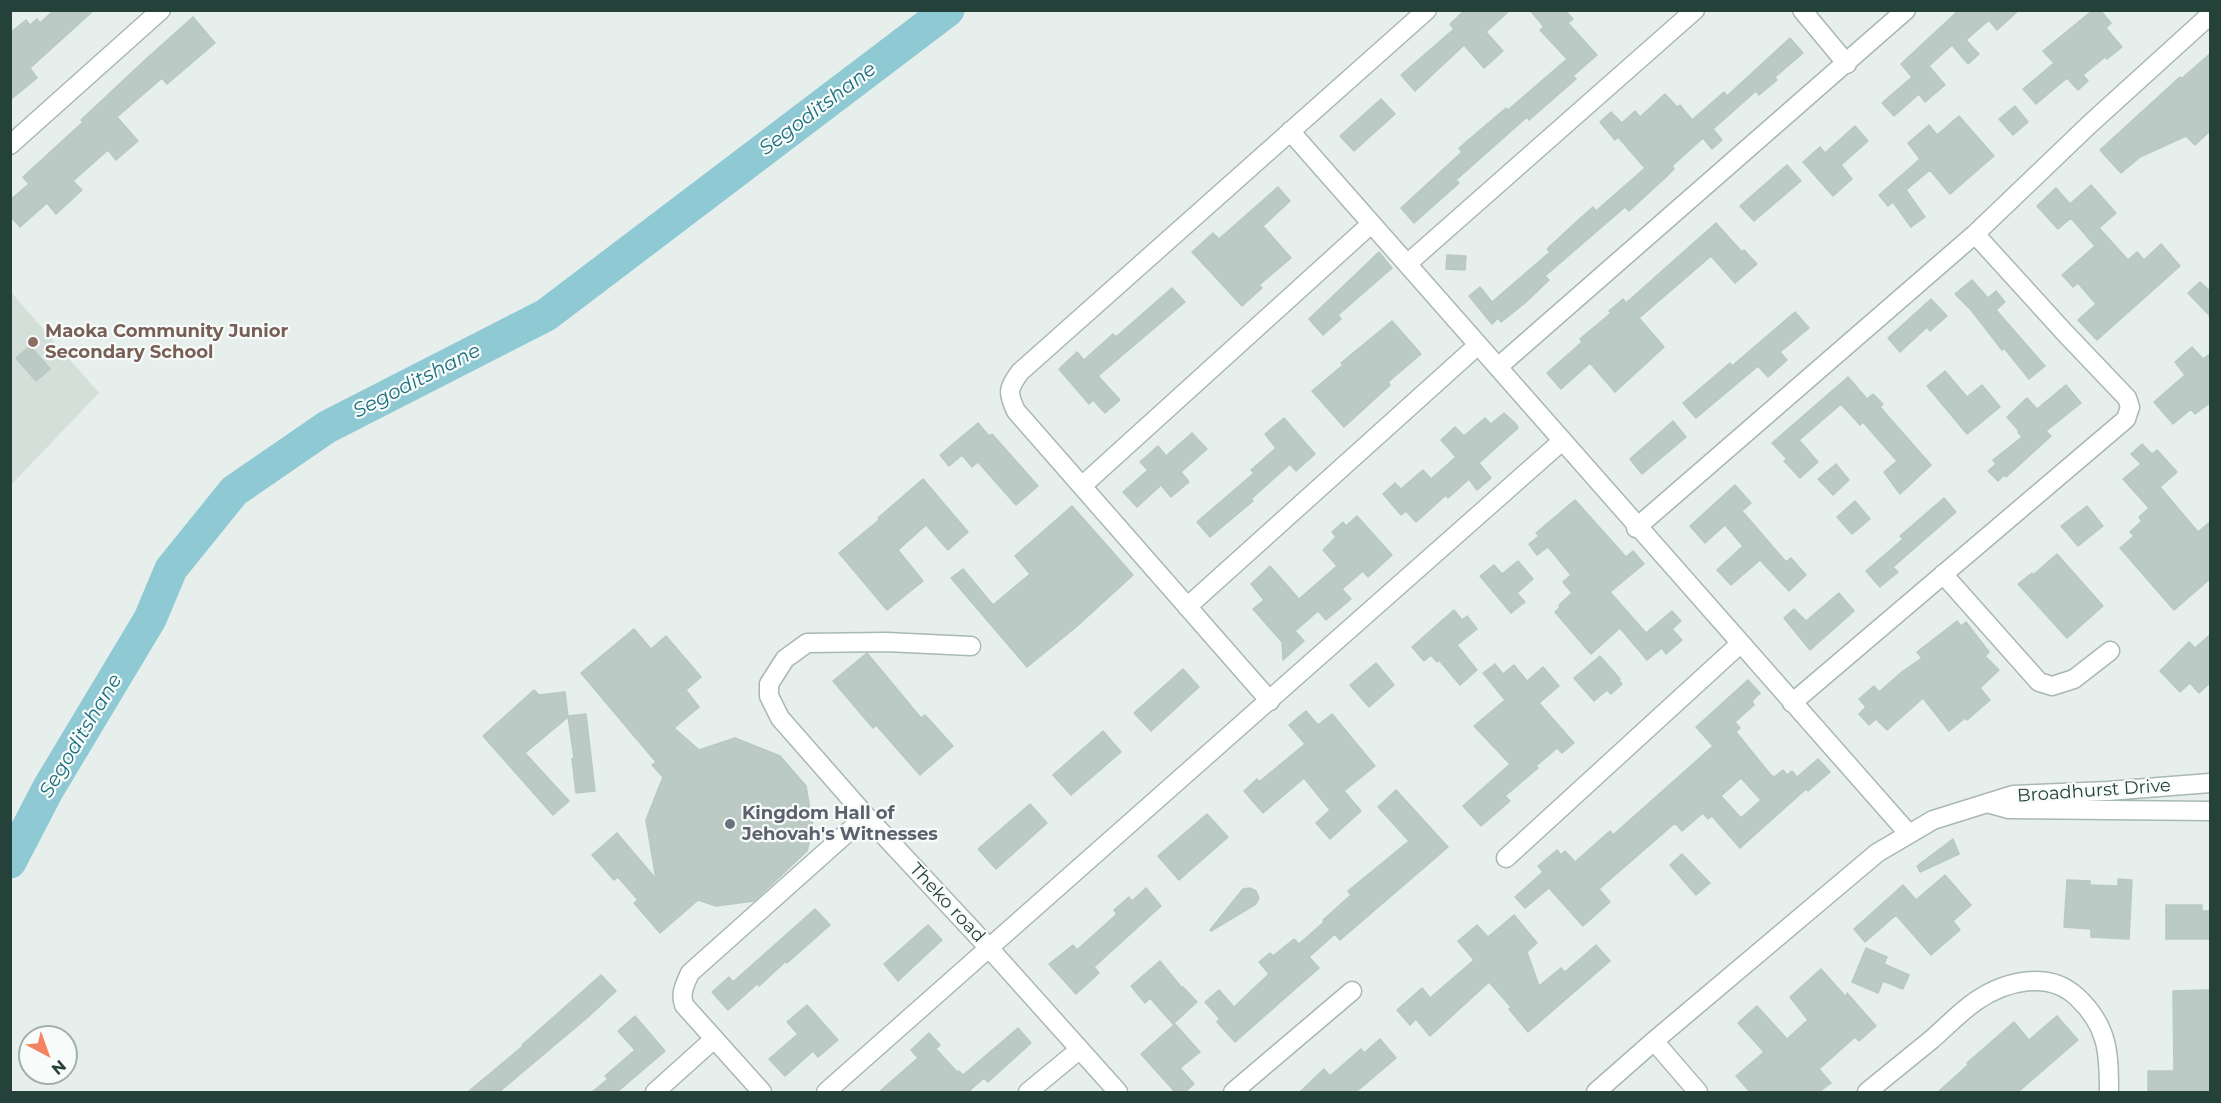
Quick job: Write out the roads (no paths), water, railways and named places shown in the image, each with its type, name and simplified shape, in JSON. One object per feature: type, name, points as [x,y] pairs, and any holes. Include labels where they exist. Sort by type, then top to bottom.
[{"type":"street","points":[[10,145],[161,10]]},
{"type":"street","points":[[1270,701],[1016,411],[1010,397],[1010,387],[1020,372],[1427,10]]},
{"type":"street","points":[[1407,264],[1695,10]]},
{"type":"street","points":[[1802,10],[1847,63]]},
{"type":"street","points":[[1498,367],[1906,10]]},
{"type":"street","points":[[1636,528],[1975,234],[2091,123],[2211,15]]},
{"type":"street","points":[[1290,131],[1636,528],[1908,833]]},
{"type":"street","points":[[1083,485],[1371,224]]},
{"type":"street","points":[[1792,703],[2126,419],[2130,407],[2127,398],[1975,234]]},
{"type":"street","points":[[1187,606],[1478,345]]},
{"type":"street","points":[[826,1092],[1561,442]]},
{"type":"street","points":[[1943,574],[2038,682],[2052,686],[2074,679],[2110,651]]},
{"type":"street","name":"Theko road","points":[[971,646],[886,642],[807,643],[785,659],[769,684],[769,696],[780,718],[866,816],[989,948],[1118,1092]]},
{"type":"street","points":[[1506,858],[1741,644]]},
{"type":"street","name":"Broadhurst Drive","points":[[1987,803],[2023,794],[2108,791],[2211,783]]},
{"type":"street","points":[[1596,1092],[1877,853],[1933,820],[1987,803]]},
{"type":"street","name":"Broadhurst Drive","points":[[1987,803],[2009,809],[2211,811]]},
{"type":"street","points":[[762,1092],[684,1005],[681,996],[690,973],[866,816]]},
{"type":"street","points":[[1868,1092],[1977,1001],[2002,988],[2030,980],[2055,983],[2072,991],[2089,1008],[2103,1033],[2109,1066],[2109,1092]]},
{"type":"street","points":[[1233,1092],[1352,992]]},
{"type":"street","points":[[656,1092],[714,1040]]},
{"type":"street","points":[[1654,1041],[1698,1092]]},
{"type":"street","points":[[1028,1092],[1079,1050]]},
{"type":"waterway","name":"Segoditshane","points":[[10,862],[48,789],[150,619],[171,569],[234,491],[327,427],[546,315],[948,10]]},
{"type":"place","name":"Maoka Community Junior Secondary School","points":[[33,342]]},
{"type":"place","name":"Kingdom Hall of Jehovah's Witnesses","points":[[730,824]]}]
